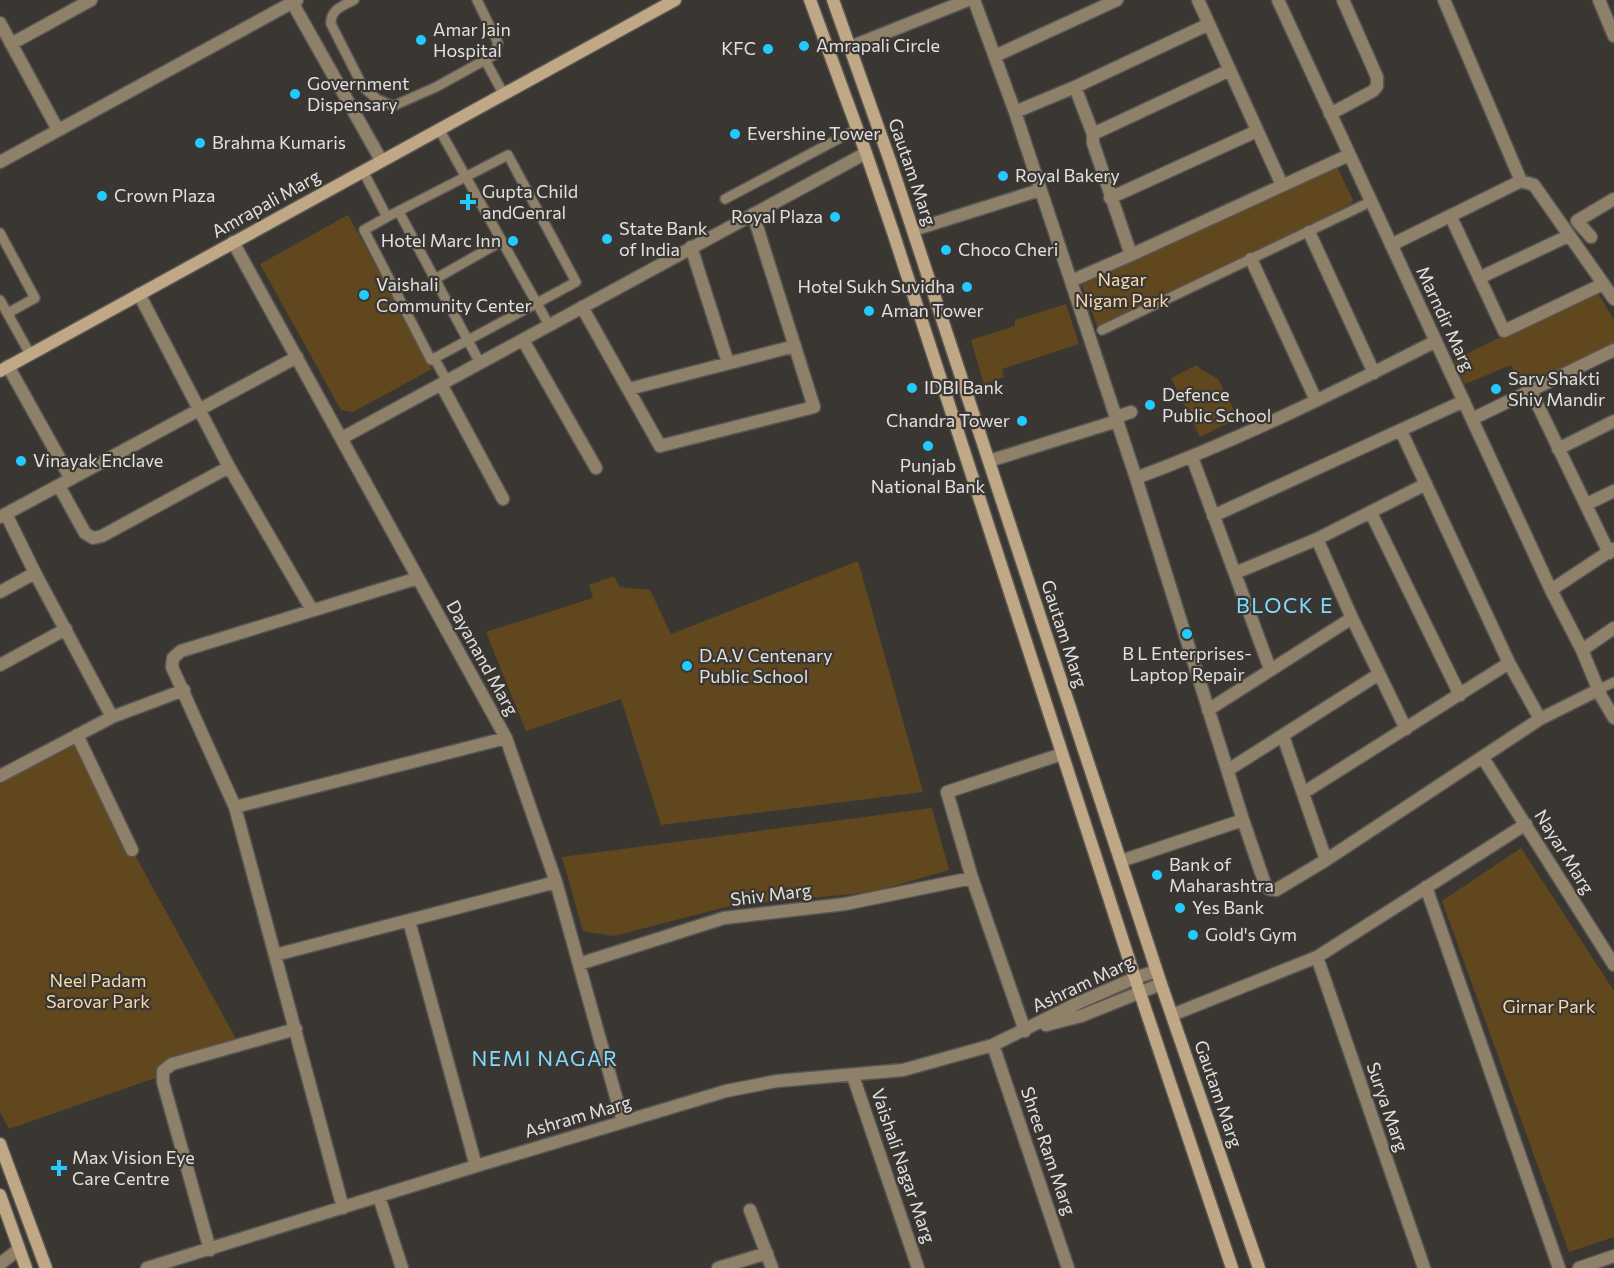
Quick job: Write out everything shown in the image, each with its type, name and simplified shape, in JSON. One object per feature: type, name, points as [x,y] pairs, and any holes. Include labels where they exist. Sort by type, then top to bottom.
[{"type":"street","points":[[11,44],[91,0]]},
{"type":"street","name":"Amrapali Marg","points":[[4,369],[675,0]]},
{"type":"street","name":"Gautam Marg","points":[[810,0],[866,153],[1139,992],[1232,1268]]},
{"type":"street","points":[[850,47],[968,0]]},
{"type":"street","points":[[974,0],[1015,112],[1117,419],[1243,820],[1265,884],[1269,889],[1275,890],[1326,860],[1540,719],[1598,690]]},
{"type":"street","points":[[995,56],[1118,0]]},
{"type":"street","points":[[1198,0],[1282,185]]},
{"type":"street","name":"Marndir Marg","points":[[1278,0],[1551,590],[1582,650],[1598,690],[1614,718]]},
{"type":"street","points":[[1330,114],[1373,91],[1377,86],[1377,77],[1343,0]]},
{"type":"street","points":[[1444,0],[1521,181]]},
{"type":"street","points":[[1599,0],[1614,36]]},
{"type":"street","points":[[0,162],[295,1],[381,160]]},
{"type":"street","name":"Gautam Marg","points":[[835,5],[913,230],[1156,971],[1259,1268]]},
{"type":"street","points":[[0,23],[58,130]]},
{"type":"street","points":[[1015,112],[1076,87],[1209,24]]},
{"type":"street","points":[[1093,134],[1230,70]]},
{"type":"street","points":[[1076,87],[1093,134],[1093,143],[1110,198],[1131,255]]},
{"type":"street","points":[[1110,198],[1257,131]]},
{"type":"street","points":[[342,438],[866,153]]},
{"type":"street","points":[[1071,281],[1349,155]]},
{"type":"street","points":[[1391,245],[1521,181],[1534,185],[1614,299]]},
{"type":"street","points":[[913,230],[1040,190]]},
{"type":"street","points":[[1591,237],[1577,221],[1614,199]]},
{"type":"street","points":[[582,307],[660,446],[814,407],[753,214]]},
{"type":"street","points":[[1451,217],[1504,331],[1603,284]]},
{"type":"street","points":[[1309,231],[1374,373]]},
{"type":"street","points":[[1479,278],[1568,236]]},
{"type":"street","name":"Dayanand Marg","points":[[233,242],[506,738],[556,882],[623,1122]]},
{"type":"street","points":[[691,247],[728,363]]},
{"type":"street","points":[[1251,259],[1316,400]]},
{"type":"street","points":[[139,294],[229,467],[312,609]]},
{"type":"street","points":[[523,340],[596,468]]},
{"type":"street","points":[[1136,478],[1192,457],[1436,342]]},
{"type":"street","points":[[629,389],[795,346]]},
{"type":"street","points":[[1472,419],[1614,350]]},
{"type":"street","points":[[112,717],[3,515],[297,357]]},
{"type":"street","points":[[4,369],[71,479]]},
{"type":"street","points":[[444,382],[503,499]]},
{"type":"street","points":[[1531,391],[1611,551],[1551,590]]},
{"type":"street","points":[[1213,516],[1464,401]]},
{"type":"street","points":[[989,461],[1117,419],[1131,412]]},
{"type":"street","points":[[1558,449],[1614,422]]},
{"type":"street","points":[[1401,431],[1509,663],[1540,719]]},
{"type":"street","points":[[1192,457],[1270,669]]},
{"type":"street","points":[[59,486],[85,533],[93,538],[102,536],[229,467]]},
{"type":"street","points":[[1235,573],[1317,539],[1426,484]]},
{"type":"street","points":[[1587,504],[1614,491]]},
{"type":"street","points":[[1371,513],[1460,695]]},
{"type":"street","points":[[1317,539],[1352,618],[1406,729]]},
{"type":"street","points":[[0,592],[35,573]]},
{"type":"street","points":[[343,1208],[236,807],[172,667],[173,658],[182,651],[418,578]]},
{"type":"street","points":[[1209,710],[1352,618]]},
{"type":"street","points":[[1582,650],[1614,628]]},
{"type":"street","points":[[0,665],[66,629]]},
{"type":"street","points":[[1303,793],[1509,663]]},
{"type":"street","points":[[1228,770],[1379,674]]},
{"type":"street","points":[[0,776],[112,717],[184,690]]},
{"type":"street","points":[[77,735],[132,850]]},
{"type":"street","points":[[1283,736],[1326,860]]},
{"type":"street","points":[[236,807],[506,738]]},
{"type":"street","points":[[1025,1031],[972,878],[947,792],[1062,754]]},
{"type":"street","name":"Nayar Marg","points":[[1483,758],[1614,965]]},
{"type":"street","points":[[1121,861],[1243,820]]},
{"type":"street","points":[[1172,1015],[1317,957],[1526,824]]},
{"type":"street","name":"Shiv Marg","points":[[579,964],[724,918],[845,904],[972,878]]},
{"type":"street","points":[[275,955],[556,882]]},
{"type":"street","points":[[1426,887],[1559,1268]]},
{"type":"street","points":[[409,921],[476,1166]]},
{"type":"street","name":"Surya Marg","points":[[1317,957],[1424,1268]]},
{"type":"street","name":"Ashram Marg","points":[[147,1268],[726,1091],[777,1081],[903,1071],[993,1045],[1078,1003],[1156,971]]},
{"type":"street","name":"Ashram Marg","points":[[1025,1031],[1081,1016],[1161,984]]},
{"type":"street","points":[[210,1250],[163,1082],[163,1071],[172,1064],[296,1029]]},
{"type":"street","name":"Shree Ram Marg","points":[[993,1045],[1068,1268]]},
{"type":"street","name":"Vaishali Nagar Marg","points":[[853,1076],[918,1268]]},
{"type":"street","points":[[0,1144],[46,1268]]},
{"type":"street","points":[[0,1195],[26,1268]]},
{"type":"street","points":[[379,1197],[402,1268]]},
{"type":"street","points":[[750,1210],[772,1268]]},
{"type":"street","points":[[0,1264],[19,1250]]},
{"type":"street","points":[[718,1268],[767,1253]]},
{"type":"street","points":[[1579,1268],[1614,1256]]},
{"type":"lane","points":[[354,0],[336,10],[330,17],[331,24],[363,87],[377,99],[393,106],[436,87],[494,55],[498,43],[477,0]]},
{"type":"lane","points":[[485,60],[503,93]]},
{"type":"lane","points":[[439,129],[549,325]]},
{"type":"lane","points":[[724,199],[857,129]]},
{"type":"lane","points":[[508,155],[576,282],[431,360],[364,230],[399,212],[508,155]]},
{"type":"lane","points":[[363,171],[387,217]]},
{"type":"lane","points":[[1102,330],[1370,202]]},
{"type":"lane","points":[[399,212],[480,363]]},
{"type":"lane","points":[[0,233],[35,298],[8,313]]},
{"type":"lane","points":[[435,279],[502,241]]},
{"type":"lane","points":[[0,300],[30,354]]},
{"type":"lane","points":[[434,358],[444,382]]},
{"type":"lane","points":[[1598,690],[1614,682]]},
{"type":"green space","name":"Nagar Nigam Park","points":[[1336,165],[1353,200],[1350,206],[1097,326],[1082,285]]},
{"type":"green space","points":[[348,215],[432,369],[353,412],[341,410],[260,264]]},
{"type":"green space","points":[[1596,290],[1614,320],[1614,347],[1524,392],[1511,365],[1465,384],[1454,360]]},
{"type":"green space","points":[[1066,304],[1079,344],[1002,369],[1004,377],[984,384],[971,340],[1015,326],[1015,320]]},
{"type":"green space","points":[[1197,365],[1218,379],[1238,418],[1200,437],[1171,378]]},
{"type":"green space","points":[[858,561],[923,792],[661,825],[621,699],[526,731],[486,632],[593,598],[589,585],[614,576],[620,587],[650,590],[671,634]]},
{"type":"green space","name":"Neel Padam Sarovar Park","points":[[74,744],[241,1048],[9,1129],[0,1112],[0,784]]},
{"type":"green space","points":[[932,808],[949,870],[873,892],[730,906],[614,936],[583,931],[562,857]]},
{"type":"green space","name":"Girnar Park","points":[[1521,848],[1614,991],[1614,1237],[1569,1252],[1442,901]]},
{"type":"place","name":"Amar Jain Hospital","points":[[421,40]]},
{"type":"place","name":"Amrapali Circle","points":[[804,46]]},
{"type":"place","name":"KFC","points":[[768,49]]},
{"type":"place","name":"Government Dispensary","points":[[295,94]]},
{"type":"place","name":"Evershine Tower","points":[[735,134]]},
{"type":"place","name":"Brahma Kumaris","points":[[200,143]]},
{"type":"place","name":"Royal Bakery","points":[[1003,176]]},
{"type":"place","name":"Crown Plaza","points":[[102,196]]},
{"type":"place","name":"Gupta Child andGenral","points":[[468,202]]},
{"type":"place","name":"Royal Plaza","points":[[835,217]]},
{"type":"place","name":"State Bank of India","points":[[607,239]]},
{"type":"place","name":"Hotel Marc Inn","points":[[513,241]]},
{"type":"place","name":"Choco Cheri","points":[[946,250]]},
{"type":"place","name":"Hotel Sukh Suvidha","points":[[967,287]]},
{"type":"place","name":"Vaishali Community Center","points":[[364,295]]},
{"type":"place","name":"Aman Tower","points":[[869,311]]},
{"type":"place","name":"IDBI Bank","points":[[912,388]]},
{"type":"place","name":"Sarv Shakti Shiv Mandir","points":[[1496,389]]},
{"type":"place","name":"Defence Public School","points":[[1150,405]]},
{"type":"place","name":"Chandra Tower","points":[[1022,421]]},
{"type":"place","name":"Punjab National Bank","points":[[928,446]]},
{"type":"place","name":"Vinayak Enclave","points":[[21,461]]},
{"type":"place","name":"B L Enterprises- Laptop Repair","points":[[1187,634]]},
{"type":"place","name":"D.A.V Centenary Public School","points":[[687,666]]},
{"type":"place","name":"Bank of Maharashtra","points":[[1157,875]]},
{"type":"place","name":"Yes Bank","points":[[1180,908]]},
{"type":"place","name":"Gold's Gym","points":[[1193,935]]},
{"type":"place","name":"Max Vision Eye Care Centre","points":[[59,1168]]},
{"type":"district","name":"BLOCK E","points":[[1285,606]]},
{"type":"district","name":"NEMI NAGAR","points":[[545,1059]]}]
